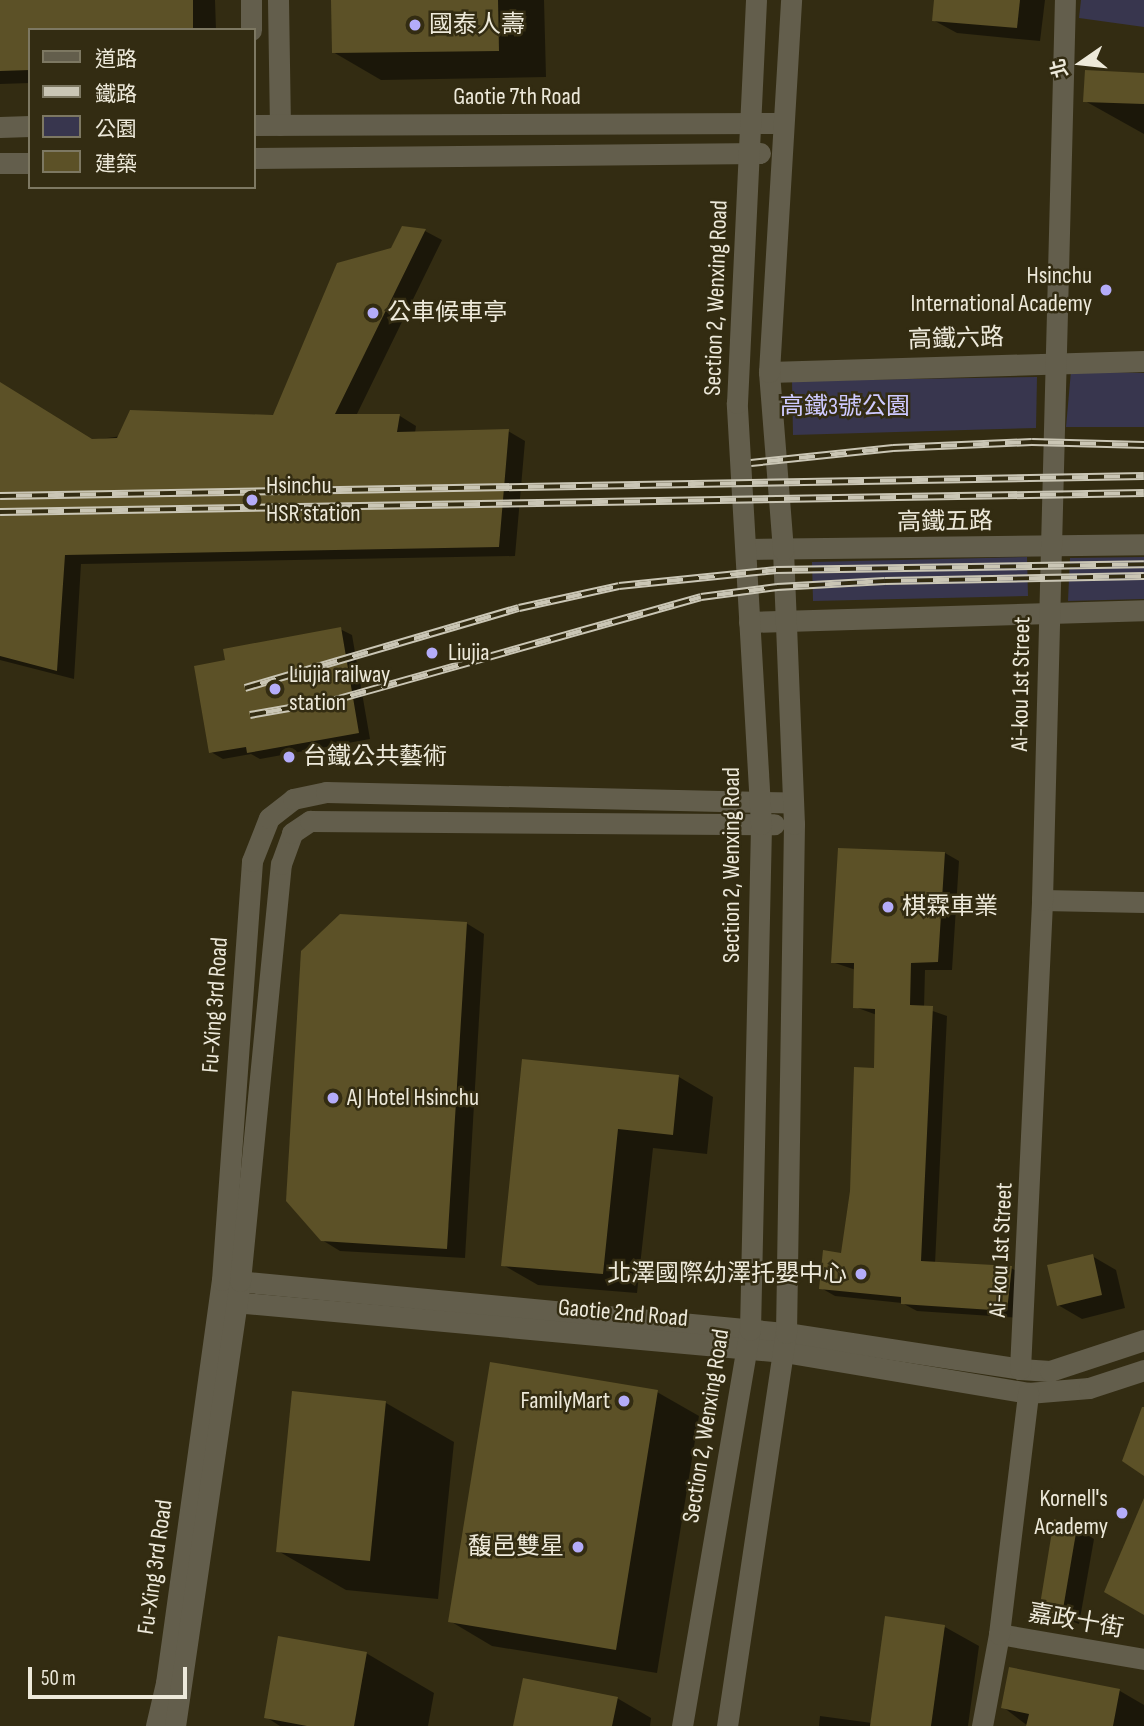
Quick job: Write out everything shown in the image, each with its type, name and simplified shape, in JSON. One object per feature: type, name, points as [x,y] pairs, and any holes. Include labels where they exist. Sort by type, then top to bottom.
[{"type":"street","points":[[251,0],[251,28]]},
{"type":"street","points":[[278,0],[281,125]]},
{"type":"street","name":"Section 2, Wenxing Road","points":[[682,1726],[750,1330],[761,824],[737,402],[756,0]]},
{"type":"street","points":[[727,1726],[785,1343],[794,813],[783,551],[769,372],[779,153],[791,0]]},
{"type":"street","name":"Ai-kou 1st Street","points":[[1020,1369],[1042,900],[1049,546],[1058,362],[1065,0]]},
{"type":"street","name":"Gaotie 7th Road","points":[[256,125],[781,123]]},
{"type":"street","points":[[0,127],[28,127]]},
{"type":"street","points":[[256,158],[779,153]]},
{"type":"street","points":[[0,163],[28,163]]},
{"type":"street","name":"高鐵六路","points":[[769,372],[1144,361]]},
{"type":"street","name":"高鐵五路","points":[[746,549],[783,551],[1144,544]]},
{"type":"street","points":[[750,622],[1144,610]]},
{"type":"street","name":"Fu-Xing 3rd Road","points":[[231,1280],[252,861],[269,818],[293,799],[326,792],[759,802],[794,813]]},
{"type":"street","name":"Fu-Xing 3rd Road","points":[[156,1726],[166,1683],[231,1280],[281,864],[292,832],[310,821],[761,824],[794,813]]},
{"type":"street","points":[[1042,900],[1144,902]]},
{"type":"street","name":"Gaotie 2nd Road","points":[[231,1280],[750,1330],[785,1343],[1028,1393],[1089,1388],[1144,1370]]},
{"type":"street","name":"Fu-Xing 3rd Road","points":[[175,1726],[184,1686],[226,1302]]},
{"type":"street","name":"Gaotie 2nd Road","points":[[226,1302],[747,1351],[785,1343],[1050,1371],[1144,1340]]},
{"type":"street","points":[[982,1726],[999,1634],[1028,1393]]},
{"type":"street","name":"嘉政十街","points":[[999,1634],[1144,1659]]},
{"type":"green space","points":[[1081,0],[1144,0],[1144,27],[1079,18]]},
{"type":"green space","points":[[1071,371],[1144,373],[1144,427],[1066,427]]},
{"type":"green space","name":"高鐵3號公園","points":[[1037,377],[1036,428],[793,435],[792,381]]},
{"type":"green space","points":[[1027,557],[1028,596],[813,601],[812,562]]},
{"type":"green space","points":[[1144,557],[1144,599],[1068,601],[1070,558]]},
{"type":"building","points":[[0,0],[193,0],[193,28],[28,28],[28,70],[0,71]]},
{"type":"building","name":"國泰人壽","points":[[331,0],[498,0],[499,51],[332,53]]},
{"type":"building","points":[[934,0],[1020,0],[1017,28],[932,21]]},
{"type":"building","points":[[1085,70],[1144,73],[1144,104],[1083,102]]},
{"type":"building","name":"Hsinchu HSR station","points":[[402,226],[426,229],[335,414],[400,414],[397,432],[509,429],[499,547],[65,555],[57,671],[0,656],[0,382],[92,439],[117,438],[130,410],[273,415],[337,263],[391,248]]},
{"type":"building","name":"Liujia railway station","points":[[341,627],[359,733],[247,753],[246,747],[209,753],[194,666],[225,660],[223,649]]},
{"type":"building","points":[[838,848],[945,852],[938,962],[911,963],[910,1005],[933,1006],[921,1261],[1012,1266],[1007,1311],[901,1304],[901,1297],[819,1289],[823,1250],[841,1253],[850,1191],[854,1067],[874,1068],[875,1009],[853,1008],[854,963],[831,963]]},
{"type":"building","points":[[340,914],[467,922],[447,1249],[321,1241],[286,1201],[301,951]]},
{"type":"building","points":[[522,1059],[679,1075],[673,1135],[618,1129],[603,1274],[501,1266]]},
{"type":"building","points":[[1093,1254],[1102,1295],[1057,1306],[1047,1265]]},
{"type":"building","points":[[490,1362],[658,1390],[616,1650],[448,1622]]},
{"type":"building","points":[[292,1391],[386,1401],[370,1561],[276,1552]]},
{"type":"building","points":[[1144,1407],[1144,1476],[1122,1461]]},
{"type":"building","points":[[1144,1498],[1144,1615],[1104,1592]]},
{"type":"building","points":[[1054,1519],[1077,1527],[1062,1615],[1039,1611]]},
{"type":"building","points":[[885,1616],[945,1625],[931,1726],[870,1726]]},
{"type":"building","points":[[278,1636],[367,1652],[354,1726],[307,1726],[264,1718]]},
{"type":"building","points":[[1009,1667],[1120,1689],[1113,1726],[1026,1726],[1029,1714],[1001,1708]]},
{"type":"building","points":[[523,1678],[618,1697],[612,1726],[513,1726]]},
{"type":"railway","points":[[751,463],[893,448],[1032,442],[1144,445]]},
{"type":"railway","points":[[0,496],[1144,476]]},
{"type":"railway","points":[[0,512],[1144,493]]},
{"type":"railway","points":[[245,688],[519,608],[619,586],[776,570],[1144,564]]},
{"type":"railway","points":[[250,715],[335,700],[701,597],[777,587],[885,581],[1144,576]]},
{"type":"place","name":"國泰人壽","points":[[415,25]]},
{"type":"place","name":"Hsinchu International Academy","points":[[1106,290]]},
{"type":"place","name":"公車候車亭","points":[[373,313]]},
{"type":"place","name":"Hsinchu HSR station","points":[[252,500]]},
{"type":"place","name":"Liujia","points":[[432,653]]},
{"type":"place","name":"Liujia railway station","points":[[275,689]]},
{"type":"place","name":"台鐵公共藝術","points":[[289,757]]},
{"type":"place","name":"棋霖車業","points":[[888,907]]},
{"type":"place","name":"AJ Hotel Hsinchu","points":[[333,1098]]},
{"type":"place","name":"北澤國際幼澤托嬰中心","points":[[861,1274]]},
{"type":"place","name":"FamilyMart","points":[[624,1401]]},
{"type":"place","name":"Kornell's Academy","points":[[1122,1513]]},
{"type":"place","name":"馥邑雙星","points":[[578,1547]]}]
